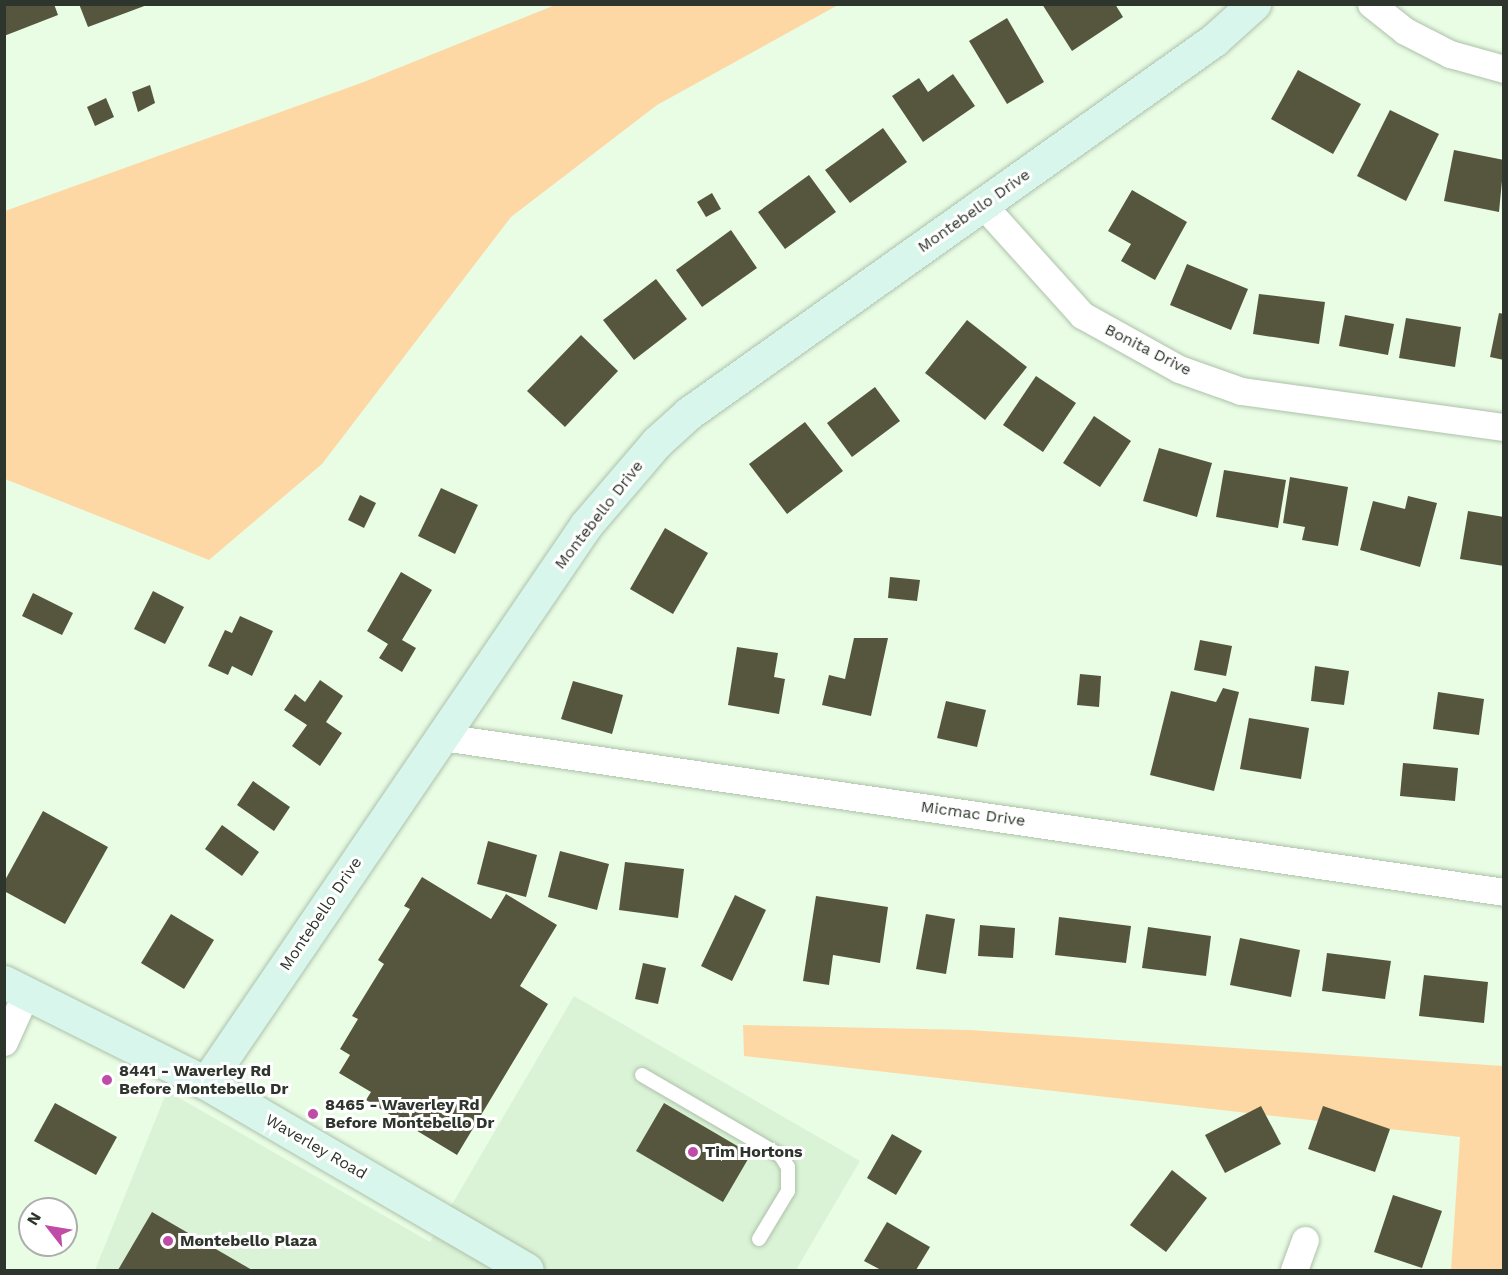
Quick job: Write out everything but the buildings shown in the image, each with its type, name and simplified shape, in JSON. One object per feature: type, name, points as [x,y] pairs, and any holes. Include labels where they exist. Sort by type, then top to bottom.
[{"type":"street","name":"Montebello Drive","points":[[206,1083],[586,525],[657,442],[689,413],[1214,40],[1254,4]]},
{"type":"street","points":[[1371,4],[1406,31],[1450,54],[1503,69]]},
{"type":"street","name":"Bonita Drive","points":[[982,205],[1082,315],[1179,369],[1241,390],[1503,427]]},
{"type":"street","name":"Micmac Drive","points":[[442,737],[1503,892]]},
{"type":"street","points":[[4,1042],[15,988]]},
{"type":"street","name":"Waverley Road","points":[[15,988],[206,1083],[527,1270]]},
{"type":"street","points":[[1294,1270],[1305,1240]]},
{"type":"lane","points":[[642,1075],[781,1156],[788,1167],[788,1191],[759,1239]]},
{"type":"shaded area","points":[[555,5],[838,5],[657,105],[511,217],[322,464],[209,560],[5,479],[5,211],[361,83]]},
{"type":"shaded area","points":[[574,996],[860,1161],[796,1270],[95,1270],[167,1091],[430,1242]]},
{"type":"shaded area","points":[[743,1025],[970,1030],[1503,1066],[1503,1270],[1451,1270],[1460,1137],[744,1056]]},
{"type":"place","name":"8441 - Waverley Rd Before Montebello Dr","points":[[107,1080]]},
{"type":"place","name":"8465 - Waverley Rd Before Montebello Dr","points":[[313,1114]]},
{"type":"place","name":"Tim Hortons","points":[[693,1152]]},
{"type":"place","name":"Montebello Plaza","points":[[168,1241]]}]
